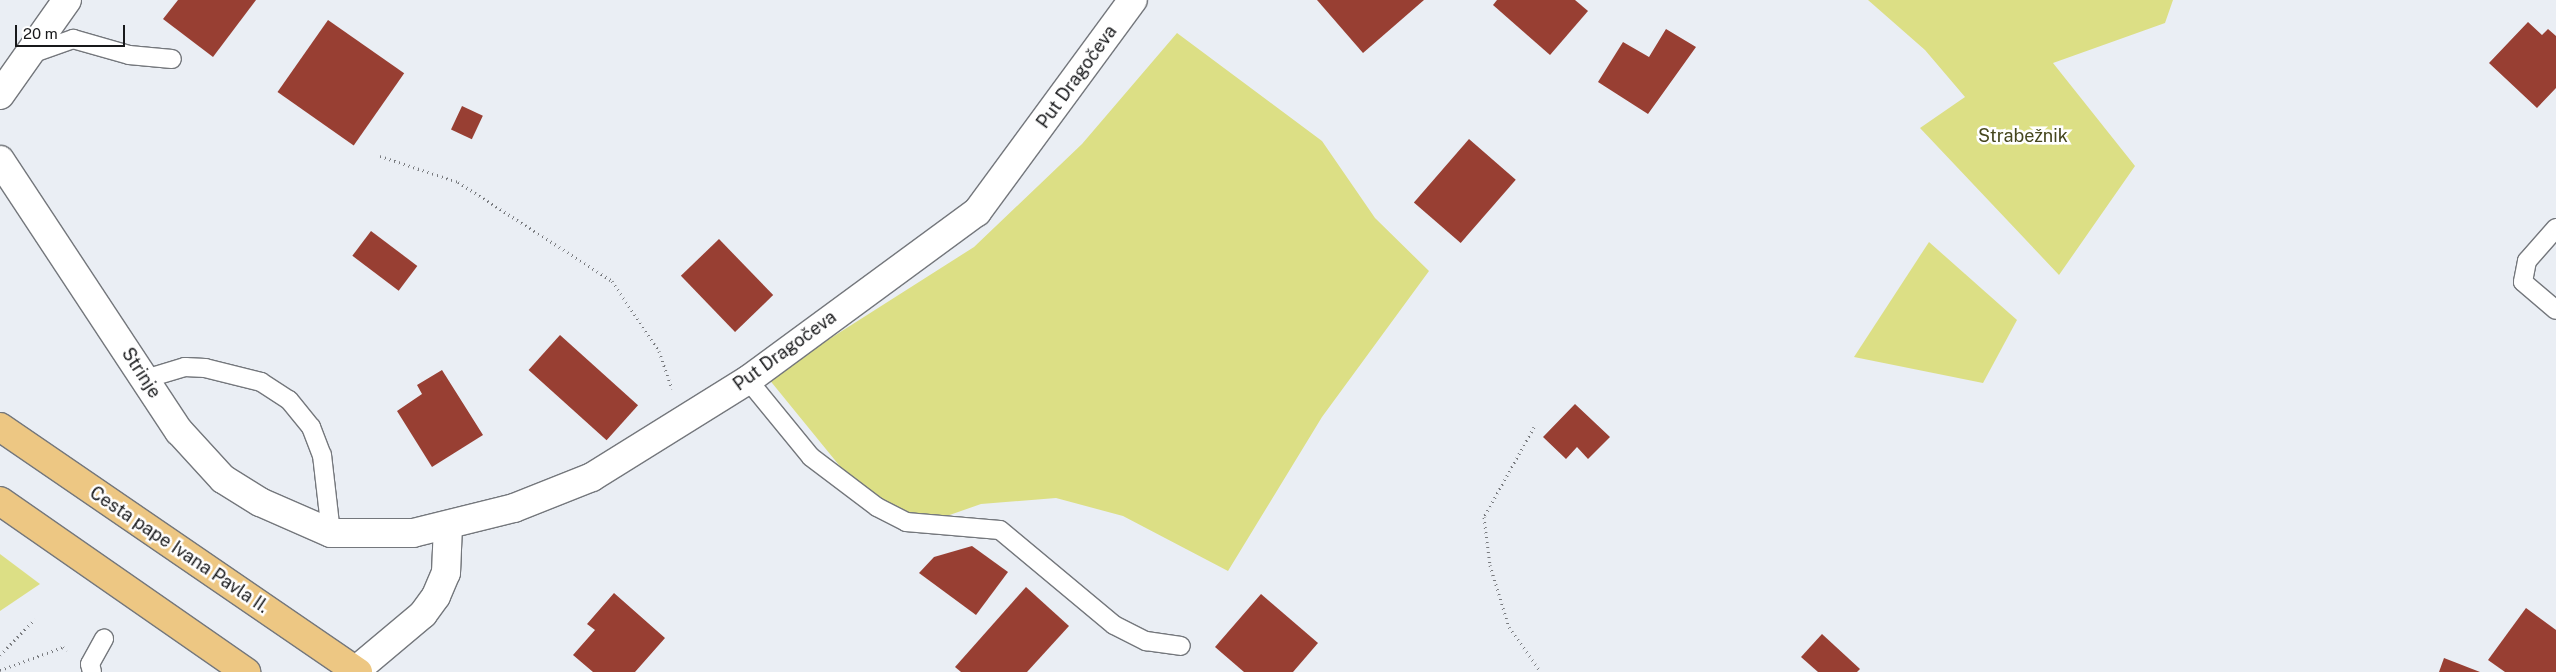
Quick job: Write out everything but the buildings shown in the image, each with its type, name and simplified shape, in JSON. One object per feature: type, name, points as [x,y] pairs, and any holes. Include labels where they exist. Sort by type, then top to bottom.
[{"type":"main road","name":"Cesta pape Ivana Pavla II.","points":[[0,427],[356,671]]},
{"type":"main road","points":[[0,501],[246,672]]},
{"type":"street","points":[[0,95],[67,0]]},
{"type":"street","name":"Put Dragočeva","points":[[331,533],[413,533],[448,526],[514,508],[592,478],[748,380],[977,212],[1134,0]]},
{"type":"street","name":"Strinje","points":[[0,160],[179,431],[223,479],[260,502],[331,533]]},
{"type":"street","points":[[356,671],[423,614],[436,596],[446,574],[448,526]]},
{"type":"lane","points":[[28,55],[72,38],[129,55],[172,59]]},
{"type":"lane","points":[[2556,228],[2527,260],[2523,282],[2556,310]]},
{"type":"lane","points":[[145,379],[185,367],[206,368],[261,382],[289,400],[311,427],[322,455],[331,533]]},
{"type":"lane","points":[[748,380],[811,457],[877,507],[906,522],[1000,530],[1114,625],[1146,641],[1181,646]]},
{"type":"lane","points":[[92,672],[90,664],[104,639]]},
{"type":"path","points":[[380,156],[458,182],[612,281],[658,351],[684,420]]},
{"type":"path","points":[[1534,427],[1484,517],[1490,566],[1509,627],[1541,672]]},
{"type":"path","points":[[0,655],[35,619]]},
{"type":"path","points":[[0,670],[62,647]]},
{"type":"green space","name":"Strabežnik","points":[[1868,0],[2173,0],[2165,23],[2053,63],[2135,166],[2059,275],[1920,128],[1965,97],[1925,50]]},
{"type":"green space","points":[[1177,33],[1322,141],[1375,218],[1429,271],[1322,417],[1228,571],[1123,516],[1056,498],[981,504],[941,518],[912,517],[856,486],[768,378],[974,247],[1082,144]]},
{"type":"green space","points":[[1929,242],[2017,320],[1983,383],[1854,357]]},
{"type":"green space","points":[[0,554],[40,584],[0,611]]}]
